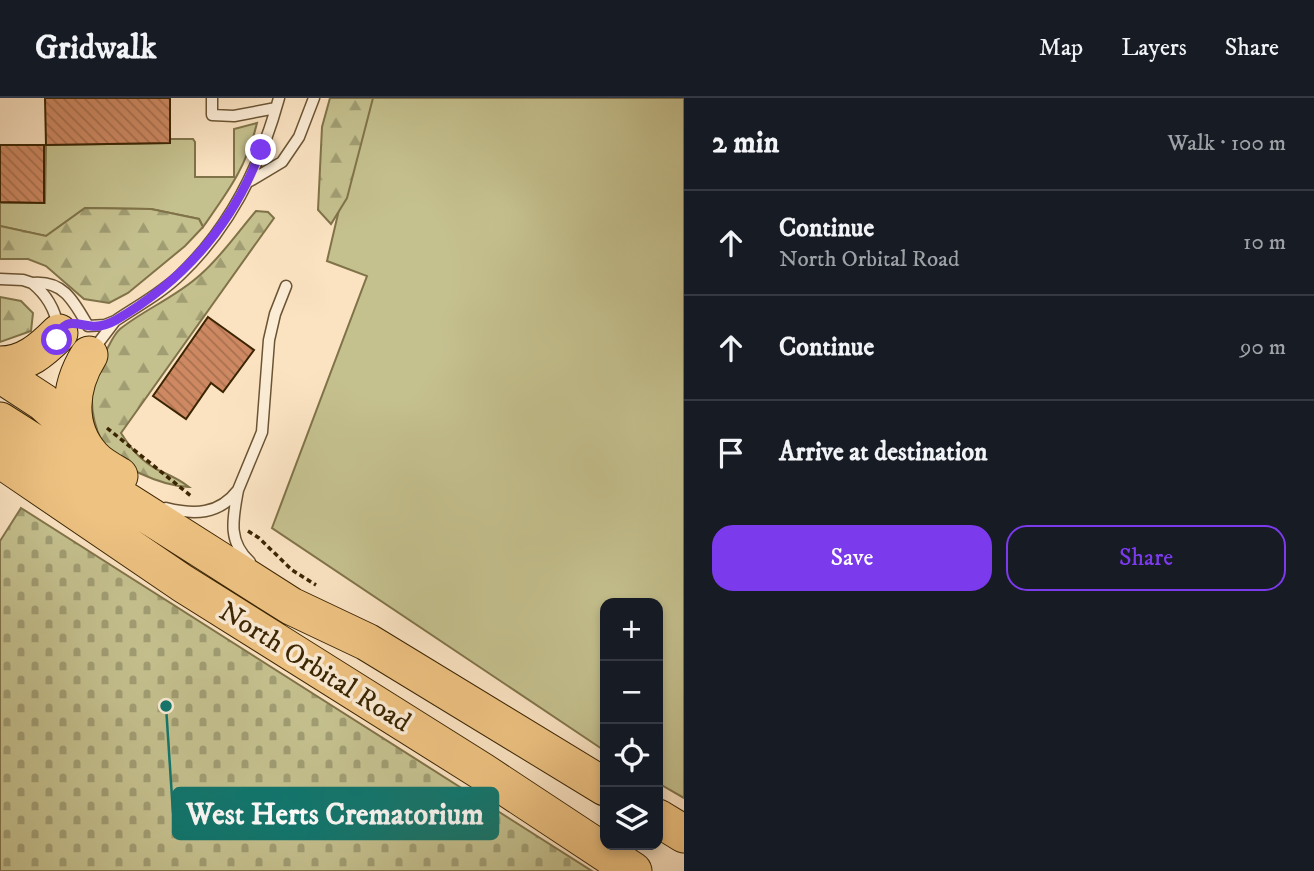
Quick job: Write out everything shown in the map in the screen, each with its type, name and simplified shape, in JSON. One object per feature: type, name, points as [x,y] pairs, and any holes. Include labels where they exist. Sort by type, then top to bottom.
[{"type":"highway","points":[[0,365],[21,362],[75,340],[79,373],[72,402],[89,425],[92,457],[367,642]]},
{"type":"highway","points":[[0,374],[43,402],[62,419],[89,425]]},
{"type":"highway","name":"North Orbital Road","points":[[0,421],[291,606],[367,642],[603,787]]},
{"type":"highway","name":"North Orbital Road","points":[[0,459],[181,583],[483,772],[633,871]]},
{"type":"highway","points":[[663,821],[684,834]]},
{"type":"lane","points":[[212,98],[212,115],[234,116],[278,103]]},
{"type":"lane","points":[[250,181],[282,162],[299,137],[314,98]]},
{"type":"lane","points":[[75,340],[115,321],[180,275],[222,225],[250,181],[278,103]]},
{"type":"lane","points":[[0,279],[23,280],[41,290],[75,340]]},
{"type":"lane","points":[[32,283],[55,284],[76,304],[75,340]]},
{"type":"lane","points":[[254,565],[237,548],[234,523],[238,490],[262,432],[269,340],[286,286]]},
{"type":"lane","points":[[75,340],[115,321]]},
{"type":"lane","points":[[166,508],[187,514],[212,510],[224,505],[238,490]]},
{"type":"path","points":[[89,425],[212,510]]},
{"type":"path","points":[[234,523],[259,538],[292,570],[316,585]]},
{"type":"green space","points":[[330,98],[373,98],[347,198],[331,224],[318,210],[322,127]]},
{"type":"green space","points":[[352,98],[684,98],[684,798],[663,786],[663,598],[600,598],[600,748],[272,528],[367,276],[327,261],[345,184]]},
{"type":"green space","points":[[257,123],[242,166],[203,227],[199,219],[151,209],[85,208],[46,236],[0,226],[0,203],[45,203],[46,145],[170,143],[170,139],[193,139],[195,177],[234,177],[234,129]]},
{"type":"green space","points":[[85,208],[151,209],[199,219],[203,227],[185,246],[128,293],[109,303],[84,299],[46,266],[28,259],[0,259],[0,226],[46,236]]},
{"type":"green space","points":[[256,211],[268,212],[274,218],[121,433],[146,463],[189,487],[140,474],[108,451],[97,430],[92,396],[100,362],[118,331],[200,275]]},
{"type":"green space","points":[[0,297],[21,301],[33,313],[31,331],[0,342]]},
{"type":"green space","points":[[21,508],[592,871],[0,871],[0,541]]},
{"type":"building","points":[[45,98],[170,98],[170,143],[46,145]]},
{"type":"building","points":[[0,145],[44,145],[44,203],[0,202]]},
{"type":"building","points":[[208,317],[254,350],[223,392],[211,383],[186,419],[153,396]]},
{"type":"place","name":"West Herts Crematorium","points":[[166,706]]},
{"type":"route","points":[[57,340],[63,328],[75,322],[97,326],[115,321],[180,275],[236,205],[250,181],[261,150]]}]
